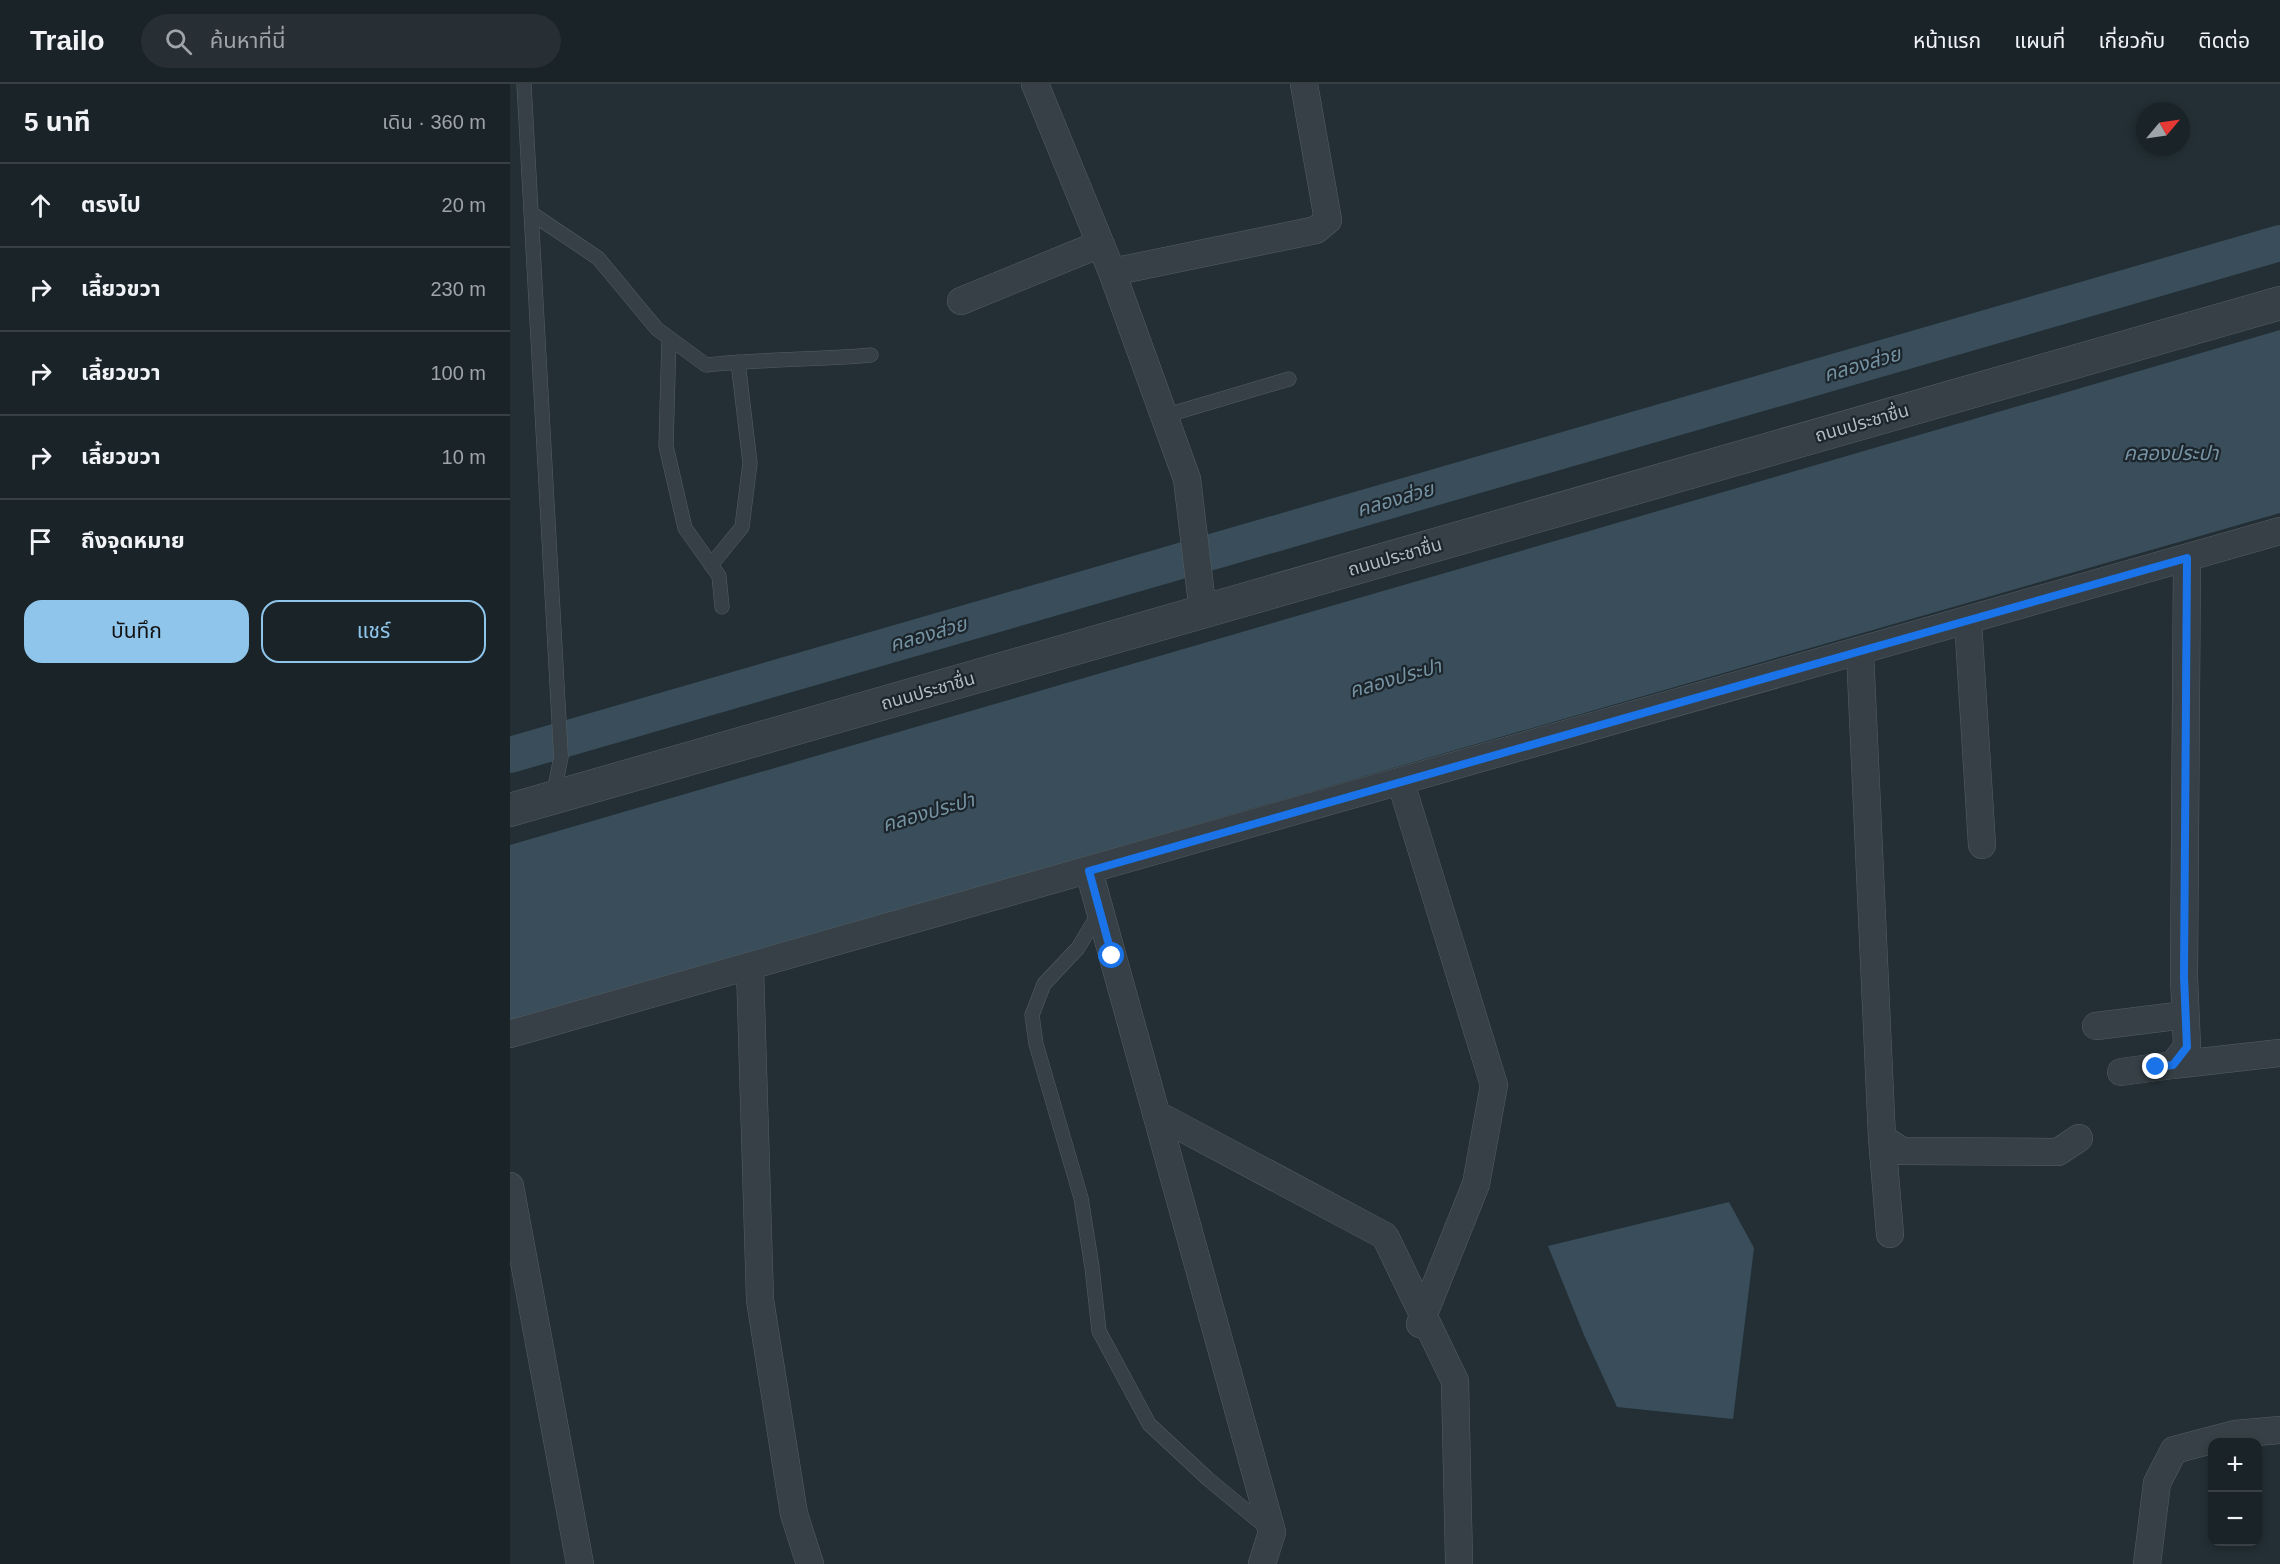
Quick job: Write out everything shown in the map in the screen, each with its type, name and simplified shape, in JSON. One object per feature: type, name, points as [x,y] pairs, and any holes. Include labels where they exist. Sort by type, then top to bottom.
[{"type":"street","points":[[1112,272],[1316,230],[1328,220],[1304,84]]},
{"type":"street","points":[[1044,88],[1187,479],[1203,612]]},
{"type":"street","points":[[961,302],[1100,244]]},
{"type":"street","name":"ถนนประชาชื่น","points":[[510,810],[2280,303]]},
{"type":"street","points":[[510,1034],[1401,783],[2280,531]]},
{"type":"street","points":[[2173,1065],[2187,1047],[2185,1015],[2187,558]]},
{"type":"street","points":[[1968,621],[1982,845]]},
{"type":"street","points":[[1860,652],[1882,1138],[1890,1234]]},
{"type":"street","points":[[1401,783],[1494,1085],[1476,1184],[1422,1320]]},
{"type":"street","points":[[1089,871],[1272,1532],[1262,1564]]},
{"type":"street","points":[[750,968],[760,1300],[794,1514],[810,1564]]},
{"type":"street","points":[[2096,1026],[2185,1015]]},
{"type":"street","points":[[2121,1072],[2280,1053]]},
{"type":"street","points":[[1156,1114],[1385,1236],[1422,1320],[1455,1381],[1459,1561]]},
{"type":"street","points":[[1882,1138],[1902,1151],[2036,1152],[2058,1152],[2079,1138]]},
{"type":"street","points":[[510,1186],[580,1564]]},
{"type":"street","points":[[2147,1564],[2157,1483],[2174,1450],[2235,1434],[2280,1430]]},
{"type":"lane","points":[[524,84],[561,757],[553,798]]},
{"type":"lane","points":[[531,213],[598,258],[657,329],[706,365],[871,355]]},
{"type":"lane","points":[[669,338],[666,446],[685,528],[719,576],[722,607]]},
{"type":"lane","points":[[711,565],[742,527],[750,463],[738,362]]},
{"type":"lane","points":[[1164,416],[1289,379]]},
{"type":"lane","points":[[1100,911],[1078,948],[1044,984],[1032,1015],[1036,1044],[1081,1198],[1099,1330],[1149,1424],[1208,1479],[1272,1532],[1276,1564]]},
{"type":"water","name":"คลองประปา","points":[[2280,330],[2280,513],[510,1022],[510,845]]},
{"type":"water","points":[[1729,1202],[1754,1248],[1733,1419],[1617,1407],[1584,1335],[1548,1246]]},
{"type":"waterway","name":"คลองส่วย","points":[[510,755],[2280,243]]},
{"type":"route","points":[[1112,956],[1089,871],[2187,558],[2184,977],[2187,1047],[2173,1065],[2156,1067]]}]
